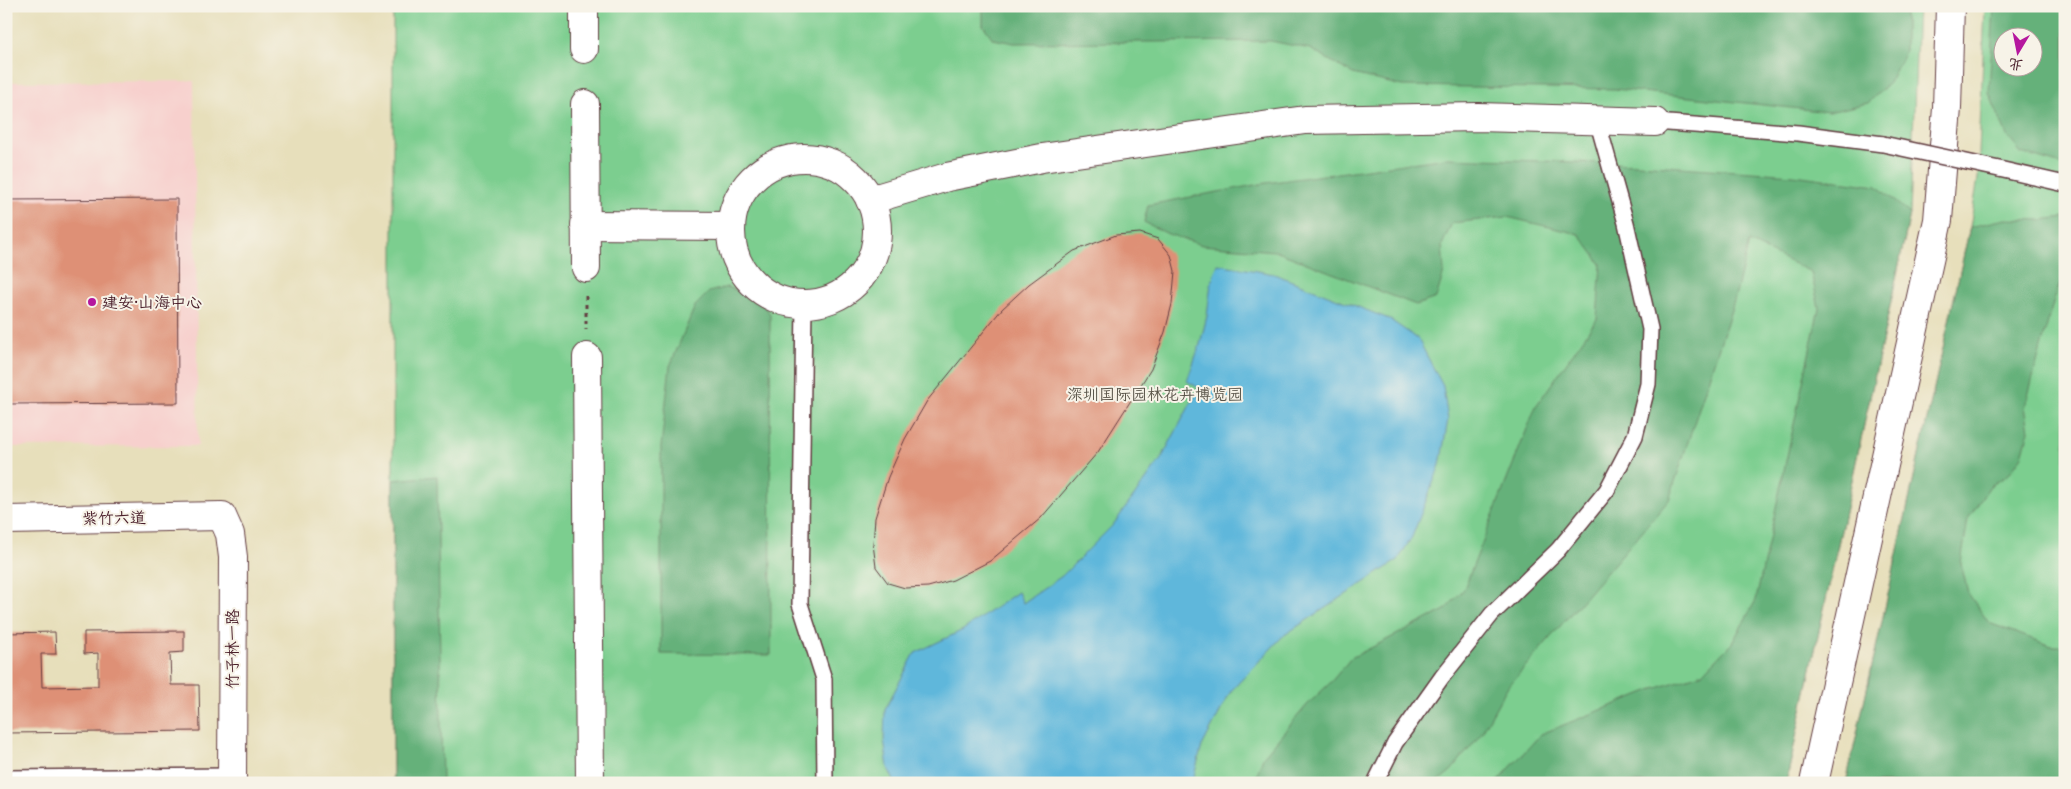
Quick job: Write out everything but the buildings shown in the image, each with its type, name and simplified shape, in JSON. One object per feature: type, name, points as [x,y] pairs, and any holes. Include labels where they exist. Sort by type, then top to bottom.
[{"type":"street","points":[[584,6],[584,49]]},
{"type":"street","points":[[1814,783],[1938,220],[1947,108],[1950,6]]},
{"type":"street","points":[[584,104],[586,268]]},
{"type":"street","points":[[870,200],[947,177],[1042,158],[1305,120],[1478,117],[1655,122]]},
{"type":"street","points":[[814,158],[837,166],[856,180],[870,200],[877,224],[876,248],[866,271],[850,289],[828,300],[804,304],[779,301],[758,289],[742,271],[732,250],[730,226],[736,203],[749,182],[767,168],[790,159],[814,158]]},
{"type":"street","points":[[585,225],[730,226]]},
{"type":"street","points":[[587,357],[590,783]]},
{"type":"street","name":"紫竹六道","points":[[6,520],[222,516]]},
{"type":"street","name":"竹子林一路","points":[[222,516],[230,534],[233,557],[232,779]]},
{"type":"lane","points":[[1375,783],[1395,743],[1442,677],[1492,614],[1558,550],[1607,490],[1635,436],[1648,384],[1650,329],[1626,223],[1597,120]]},
{"type":"lane","points":[[1655,122],[1815,135],[1883,144],[2065,184]]},
{"type":"lane","points":[[804,304],[800,604],[824,679],[825,783]]},
{"type":"lane","points":[[6,778],[232,779]]},
{"type":"path","points":[[586,268],[587,357]]},
{"type":"shaded area","points":[[194,81],[198,446],[6,447],[6,82]]},
{"type":"green space","name":"深圳国际园林花卉博览园","points":[[393,6],[1918,6],[1910,214],[1786,783],[393,783]]},
{"type":"green space","points":[[983,6],[1905,6],[1905,52],[1889,83],[1868,103],[1829,112],[1615,89],[1402,86],[1353,74],[1310,49],[1271,41],[1014,43],[993,39],[983,25]]},
{"type":"green space","points":[[1985,6],[2065,6],[2065,783],[1846,783],[1970,227],[1978,178]]},
{"type":"green space","points":[[1994,6],[2065,6],[2065,166],[2021,153],[2007,136],[1989,93]]},
{"type":"green space","points":[[1447,158],[1638,164],[1793,175],[1877,186],[1910,214],[1786,783],[1496,783],[1541,734],[1651,690],[1703,673],[1732,643],[1756,600],[1819,308],[1811,272],[1749,242],[1734,301],[1669,500],[1506,689],[1481,734],[1451,771],[1436,783],[1254,783],[1263,757],[1307,705],[1331,682],[1351,658],[1445,610],[1464,589],[1536,406],[1597,319],[1601,264],[1579,234],[1507,217],[1452,223],[1442,245],[1444,272],[1436,298],[1416,305],[1275,251],[1202,245],[1168,234],[1144,222],[1148,205],[1266,183]]},
{"type":"green space","points":[[2065,217],[2065,272],[2054,299],[2025,407],[2029,430],[2022,456],[2008,475],[1990,486],[1968,519],[1961,563],[1968,593],[1989,623],[2051,646],[2065,646],[2065,783],[1846,783],[1970,227],[2005,219],[2040,220]]},
{"type":"green space","points":[[727,287],[758,297],[770,314],[771,655],[661,654],[661,447],[670,366],[695,306],[709,292]]},
{"type":"green space","points":[[437,476],[442,783],[393,783],[393,480]]},
{"type":"water","points":[[1218,264],[1274,274],[1389,319],[1418,339],[1443,386],[1448,420],[1440,465],[1412,537],[1398,560],[1283,636],[1231,691],[1202,746],[1192,783],[895,783],[888,768],[884,739],[885,709],[915,653],[963,630],[1018,592],[1023,603],[1062,576],[1113,525],[1161,459],[1199,388],[1187,381],[1200,344],[1207,316],[1211,283]]},
{"type":"place","name":"建安·山海中心","points":[[92,302]]}]
